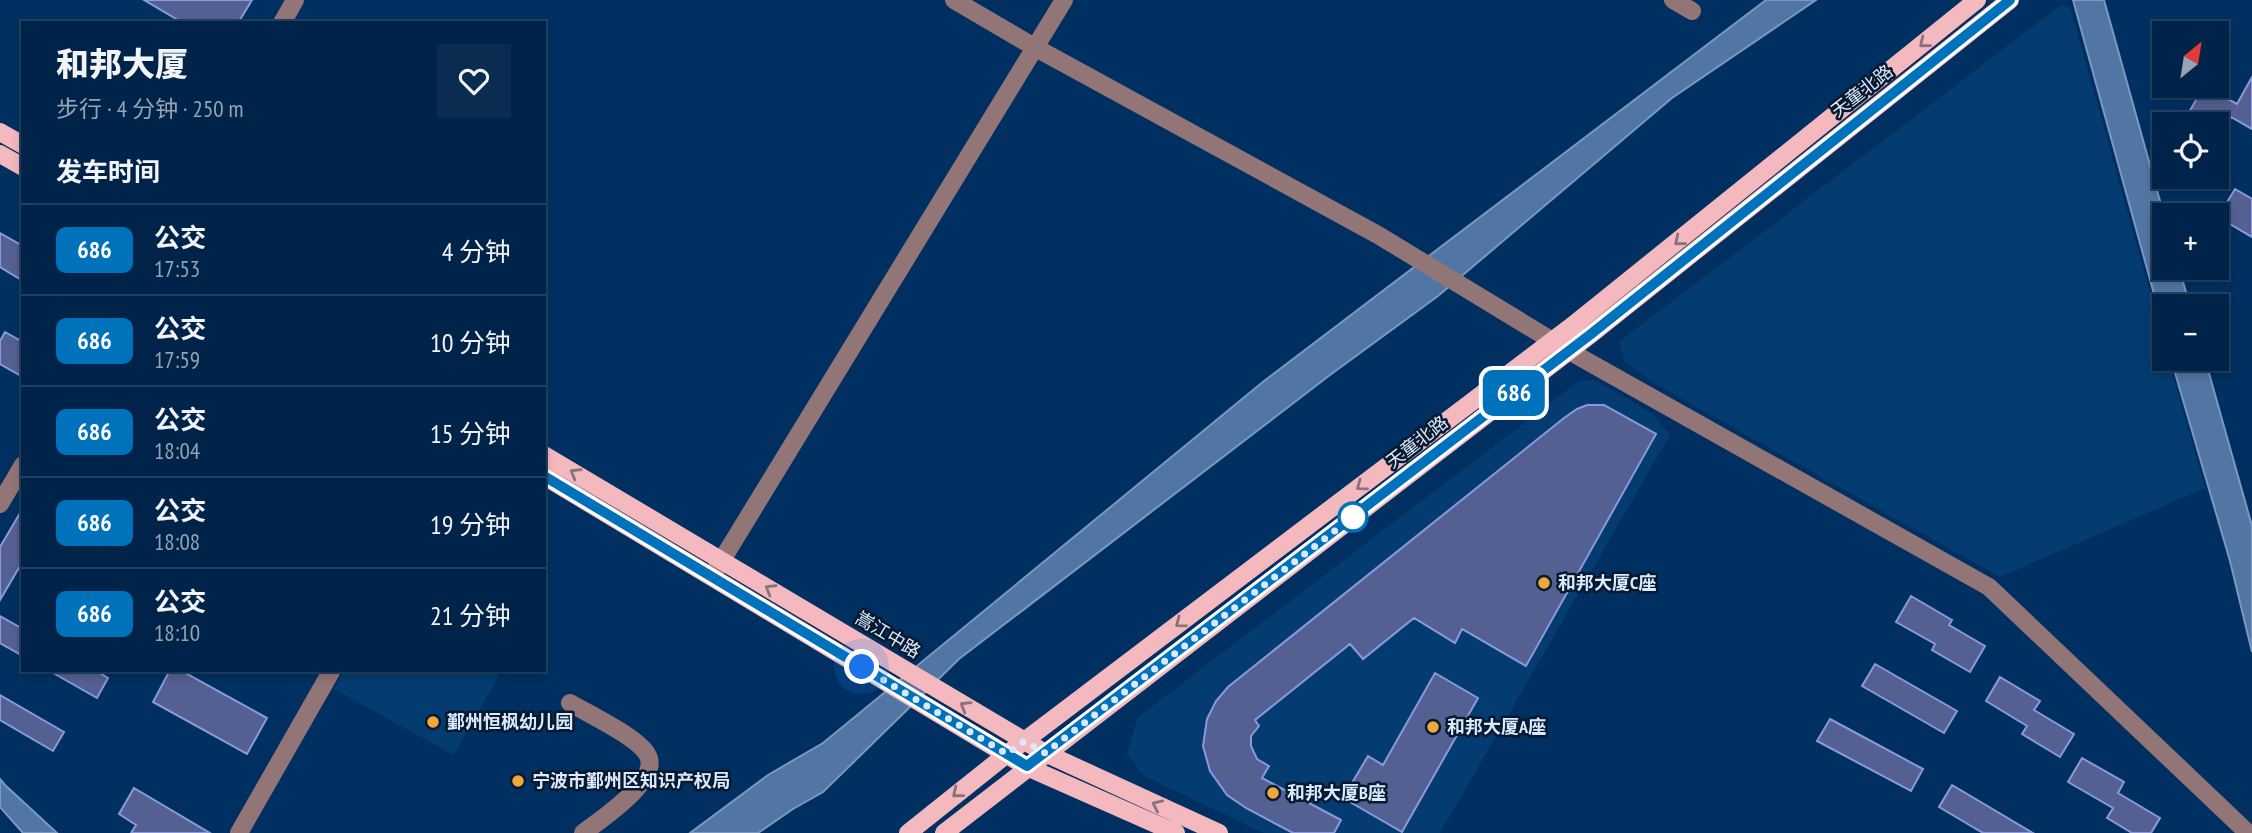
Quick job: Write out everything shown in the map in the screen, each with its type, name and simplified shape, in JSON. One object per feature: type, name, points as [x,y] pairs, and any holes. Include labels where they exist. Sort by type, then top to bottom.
[{"type":"main road","name":"天童北路","points":[[944,833],[1027,766],[1569,351],[1977,0]]},
{"type":"main road","name":"天童北路","points":[[908,833],[1024,741],[1553,340],[1738,205],[2010,0]]},
{"type":"main road","points":[[0,132],[21,144]]},
{"type":"main road","points":[[0,154],[21,166]]},
{"type":"main road","name":"嵩江中路","points":[[546,456],[717,568],[842,655],[1027,766],[1176,833]]},
{"type":"main road","name":"嵩江中路","points":[[546,477],[717,568],[1045,753],[1219,833]]},
{"type":"street","points":[[283,21],[295,0]]},
{"type":"street","points":[[954,0],[1035,48],[1378,234],[1569,351],[1989,587],[2248,833]]},
{"type":"street","points":[[717,568],[1064,0]]},
{"type":"street","points":[[1673,0],[1692,11]]},
{"type":"street","points":[[0,504],[21,468]]},
{"type":"street","points":[[239,833],[331,672]]},
{"type":"street","points":[[570,703],[639,743],[649,755],[651,767],[624,801],[583,833]]},
{"type":"shaded area","points":[[1766,0],[1816,0],[1672,98],[1438,296],[1330,375],[959,659],[823,792],[758,833],[690,833],[768,775],[823,743],[1264,381]]},
{"type":"shaded area","points":[[2073,0],[2104,0],[2152,172],[2152,189],[2157,189],[2161,203],[2152,203],[2152,280],[2182,280],[2187,294],[2154,294]]},
{"type":"shaded area","points":[[2060,6],[2070,7],[2152,300],[2152,371],[2171,371],[2205,488],[2000,577],[1654,383],[1624,361],[1619,342]]},
{"type":"shaded area","points":[[2175,371],[2208,371],[2252,526],[2252,652],[2230,561]]},
{"type":"shaded area","points":[[1595,380],[1654,415],[1670,435],[1440,833],[1264,833],[1144,776],[1127,754],[1138,717],[1579,381]]},
{"type":"shaded area","name":"鄞州恒枫幼儿园","points":[[344,672],[501,672],[454,755],[334,689]]},
{"type":"shaded area","points":[[0,779],[57,833],[23,833],[0,807]]},
{"type":"building","points":[[144,0],[252,0],[239,21],[180,21]]},
{"type":"building","points":[[2252,77],[2252,129],[2231,117],[2229,120],[2229,112],[2189,112],[2197,98],[2226,98],[2237,104]]},
{"type":"building","points":[[2235,189],[2252,199],[2252,237],[2229,223],[2229,203],[2226,203]]},
{"type":"building","points":[[0,233],[21,245],[21,280],[0,267]]},
{"type":"building","points":[[5,332],[21,341],[21,376],[0,364],[0,341]]},
{"type":"building","points":[[1587,405],[1604,405],[1656,434],[1526,666],[1462,629],[1455,643],[1414,618],[1363,659],[1350,644],[1255,720],[1259,726],[1251,736],[1251,746],[1257,759],[1269,766],[1262,778],[1341,820],[1334,833],[1293,833],[1227,795],[1210,771],[1203,746],[1207,719],[1216,701],[1228,687],[1564,418]]},
{"type":"building","points":[[21,511],[21,564],[0,600],[0,547]]},
{"type":"building","points":[[1911,596],[1952,620],[1949,625],[1985,646],[1970,672],[1932,650],[1935,644],[1896,622]]},
{"type":"building","points":[[0,616],[21,628],[21,655],[0,643]]},
{"type":"building","points":[[1875,664],[1957,711],[1944,733],[1862,686]]},
{"type":"building","points":[[52,672],[98,672],[108,678],[97,698]]},
{"type":"building","points":[[169,672],[184,672],[267,718],[247,754],[153,702]]},
{"type":"building","name":"和邦大厦A座","points":[[1435,673],[1478,698],[1402,832],[1343,798],[1368,756],[1383,765]]},
{"type":"building","points":[[2000,677],[2040,701],[2034,710],[2074,734],[2060,757],[2022,734],[2027,726],[1986,701]]},
{"type":"building","points":[[0,695],[64,732],[53,751],[0,720]]},
{"type":"building","points":[[1830,719],[1923,769],[1911,791],[1817,741]]},
{"type":"building","points":[[2082,758],[2124,782],[2118,793],[2160,818],[2151,833],[2132,833],[2107,818],[2113,808],[2068,782]]},
{"type":"building","points":[[1952,785],[2033,833],[1983,833],[1939,807]]},
{"type":"building","points":[[134,788],[210,833],[131,833],[136,825],[119,814]]},
{"type":"bus line","name":"686","points":[[546,477],[1027,766],[1591,334],[2010,0]]},
{"type":"place","name":"和邦大厦C座","points":[[1544,583]]},
{"type":"place","name":"鄞州恒枫幼儿园","points":[[433,722]]},
{"type":"place","name":"和邦大厦A座","points":[[1433,727]]},
{"type":"place","name":"宁波市鄞州区知识产权局","points":[[518,781]]},
{"type":"place","name":"和邦大厦B座","points":[[1273,793]]},
{"type":"route","points":[[862,667],[1007,754],[1024,741],[1045,753],[1353,517]]}]
